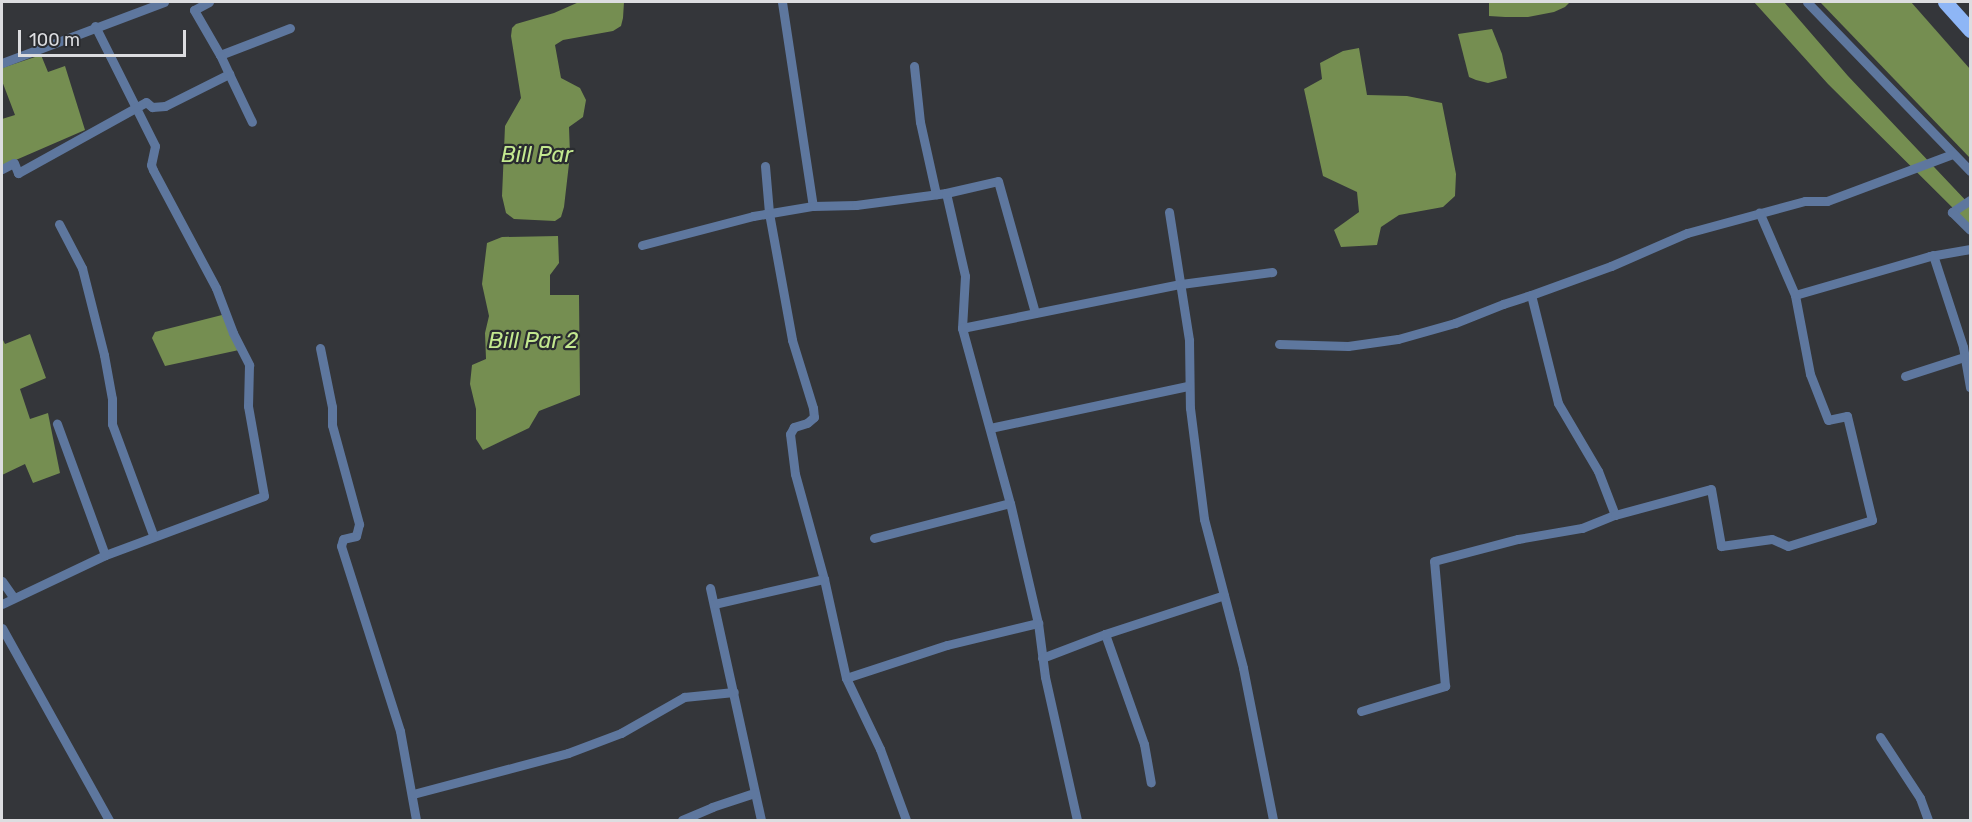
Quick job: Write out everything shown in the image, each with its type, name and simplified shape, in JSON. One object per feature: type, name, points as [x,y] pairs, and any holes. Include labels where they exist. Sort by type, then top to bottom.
[{"type":"main road","points":[[1945,2],[1971,30]]},
{"type":"street","points":[[2,63],[94,26],[165,2]]},
{"type":"street","points":[[209,2],[194,10],[220,56],[252,122]]},
{"type":"street","points":[[782,2],[813,206]]},
{"type":"street","points":[[1807,2],[1971,171]]},
{"type":"street","points":[[2,604],[153,535],[264,496],[248,406],[249,365],[216,288],[153,170],[155,146],[94,26]]},
{"type":"street","points":[[220,56],[290,28]]},
{"type":"street","points":[[914,66],[920,122],[965,276],[962,328],[1010,503],[1038,623],[1042,658],[1077,820]]},
{"type":"street","points":[[2,169],[14,163],[18,173],[146,102],[158,109],[229,74]]},
{"type":"street","points":[[1279,344],[1348,346],[1398,339],[1455,323],[1611,266],[1687,234],[1805,201],[1827,201],[1953,154]]},
{"type":"street","points":[[765,166],[769,213],[792,340],[814,417],[807,423],[794,427],[789,442],[824,579],[846,678],[880,748],[906,820]]},
{"type":"street","points":[[642,245],[769,213],[813,206],[856,205],[941,193],[999,181],[1035,313]]},
{"type":"street","points":[[1971,200],[1952,212],[1971,230]]},
{"type":"street","points":[[1169,212],[1189,340],[1188,386],[1204,519],[1243,669],[1273,820]]},
{"type":"street","points":[[1361,711],[1445,686],[1434,561],[1518,539],[1582,528],[1615,516],[1711,489],[1720,546],[1772,539],[1788,546],[1872,520],[1847,416],[1828,420],[1810,374],[1795,295],[1759,212]]},
{"type":"street","points":[[59,224],[82,268],[104,355],[112,399],[112,424],[153,535]]},
{"type":"street","points":[[1795,295],[1933,255],[1971,249]]},
{"type":"street","points":[[1933,255],[1971,387]]},
{"type":"street","points":[[962,328],[1180,284],[1272,272]]},
{"type":"street","points":[[1531,296],[1558,403],[1598,471],[1615,516]]},
{"type":"street","points":[[321,348],[332,407],[332,424],[359,524],[356,536],[343,538],[340,546],[400,731],[416,820]]},
{"type":"street","points":[[1905,376],[1964,357]]},
{"type":"street","points":[[990,428],[1188,386]]},
{"type":"street","points":[[57,423],[105,555]]},
{"type":"street","points":[[874,538],[1010,503]]},
{"type":"street","points":[[714,604],[824,579]]},
{"type":"street","points":[[2,581],[13,597]]},
{"type":"street","points":[[710,588],[761,820]]},
{"type":"street","points":[[1042,658],[1105,634],[1224,595]]},
{"type":"street","points":[[846,678],[947,645],[1038,623]]},
{"type":"street","points":[[2,628],[109,820]]},
{"type":"street","points":[[1105,634],[1144,744],[1151,782]]},
{"type":"street","points":[[413,794],[568,753],[621,733],[684,697],[734,692]]},
{"type":"street","points":[[1880,737],[1920,798],[1928,820]]},
{"type":"street","points":[[682,820],[712,807],[754,794]]},
{"type":"water","name":"Bill Par","points":[[579,2],[624,2],[621,26],[613,31],[563,40],[555,45],[561,78],[580,88],[586,100],[583,117],[569,127],[570,155],[564,207],[561,217],[555,221],[514,219],[506,213],[502,196],[505,126],[521,98],[511,36],[512,28],[516,24],[554,13]]},
{"type":"water","points":[[1489,2],[1570,2],[1554,12],[1528,17],[1505,17],[1489,16]]},
{"type":"water","points":[[1754,2],[1784,2],[1848,76],[1970,205],[1970,230],[1964,219],[1828,84]]},
{"type":"water","points":[[1820,2],[1911,2],[1970,69],[1970,158]]},
{"type":"water","points":[[1492,29],[1502,54],[1507,78],[1488,83],[1469,77],[1458,34]]},
{"type":"water","points":[[1359,48],[1367,95],[1407,96],[1442,103],[1456,174],[1455,196],[1443,207],[1399,215],[1381,227],[1377,245],[1341,247],[1334,230],[1359,212],[1357,192],[1323,176],[1304,89],[1322,79],[1320,63],[1343,51]]},
{"type":"water","points":[[41,55],[48,72],[65,66],[85,130],[2,166],[2,119],[15,115],[2,81],[2,68]]},
{"type":"water","name":"Bill Par 2","points":[[558,236],[559,263],[550,275],[550,295],[579,295],[580,395],[539,411],[529,428],[483,450],[476,439],[476,409],[470,384],[472,365],[486,359],[485,333],[489,316],[482,284],[487,243],[502,237]]},
{"type":"water","points":[[222,315],[239,350],[165,366],[152,338],[155,332]]},
{"type":"water","points":[[30,334],[46,378],[20,389],[30,419],[48,413],[60,473],[33,483],[25,464],[2,475],[2,338],[5,344]]}]
